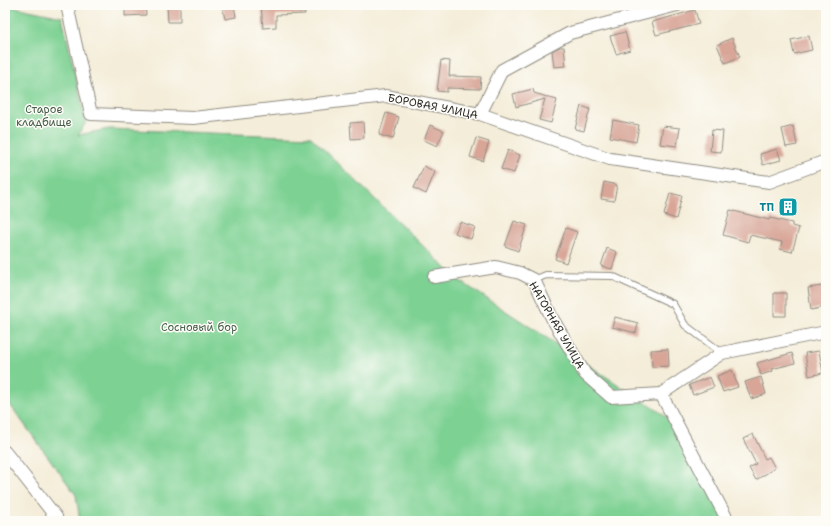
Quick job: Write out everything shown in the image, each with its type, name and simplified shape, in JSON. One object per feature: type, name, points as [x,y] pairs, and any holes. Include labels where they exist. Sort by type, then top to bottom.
[{"type":"street","name":"БОРОВАЯ УЛИЦА","points":[[67,5],[91,114],[193,118],[386,96],[480,114],[610,159],[768,182],[826,161]]},
{"type":"street","points":[[480,114],[502,70],[570,33],[677,5]]},
{"type":"street","name":"НАГОРНАЯ УЛИЦА","points":[[434,277],[496,268],[520,273],[534,280],[552,318],[585,374],[611,397],[661,394]]},
{"type":"street","points":[[728,521],[661,394],[722,353],[826,332]]},
{"type":"street","points":[[5,452],[56,516],[53,521]]},
{"type":"lane","points":[[534,280],[546,275],[612,276],[673,304],[685,325],[722,353]]},
{"type":"green space","name":"Сосновый бор","points":[[5,5],[62,17],[86,122],[78,135],[109,129],[311,137],[457,279],[666,416],[730,521],[80,521],[76,495],[5,398]]},
{"type":"building","points":[[125,5],[145,5],[146,15],[125,16]]},
{"type":"building","points":[[167,5],[180,5],[180,22],[168,22]]},
{"type":"building","points":[[222,5],[234,5],[236,17],[225,19]]},
{"type":"building","points":[[261,5],[304,5],[305,14],[276,15],[276,27],[263,28]]},
{"type":"building","points":[[695,10],[699,24],[656,35],[652,22]]},
{"type":"building","points":[[625,32],[630,50],[616,54],[610,36]]},
{"type":"building","points":[[809,36],[812,50],[794,54],[791,40]]},
{"type":"building","points":[[732,38],[740,57],[725,63],[717,45]]},
{"type":"building","points":[[560,47],[564,47],[566,66],[554,67],[552,51]]},
{"type":"building","points":[[441,60],[450,61],[449,76],[481,77],[480,89],[447,88],[447,92],[437,91]]},
{"type":"building","points":[[533,89],[534,93],[557,100],[551,123],[539,120],[545,99],[516,107],[513,94]]},
{"type":"building","points":[[581,106],[590,109],[584,131],[575,129]]},
{"type":"building","points":[[386,113],[399,117],[393,139],[379,135]]},
{"type":"building","points":[[613,120],[639,125],[636,142],[610,137]]},
{"type":"building","points":[[363,122],[364,138],[351,139],[350,123]]},
{"type":"building","points":[[430,125],[444,131],[437,146],[424,140]]},
{"type":"building","points":[[663,126],[680,128],[677,146],[660,144]]},
{"type":"building","points":[[793,126],[797,145],[786,147],[782,129]]},
{"type":"building","points":[[712,130],[723,131],[721,152],[710,151]]},
{"type":"building","points":[[476,138],[489,142],[483,161],[470,157]]},
{"type":"building","points":[[777,149],[781,160],[763,165],[760,154]]},
{"type":"building","points":[[508,150],[520,155],[514,173],[501,169]]},
{"type":"building","points":[[424,166],[435,172],[426,194],[414,188]]},
{"type":"building","points":[[604,182],[617,185],[614,201],[601,199]]},
{"type":"building","points":[[670,193],[682,196],[676,219],[664,215]]},
{"type":"building","points":[[730,210],[769,220],[770,218],[792,223],[792,226],[799,228],[792,252],[780,249],[782,242],[750,235],[748,242],[723,235]]},
{"type":"building","points":[[514,221],[527,225],[518,251],[505,246]]},
{"type":"building","points":[[460,222],[475,227],[471,239],[455,233]]},
{"type":"building","points":[[566,228],[577,232],[566,263],[555,259]]},
{"type":"building","points":[[607,248],[617,252],[612,269],[601,266]]},
{"type":"building","points":[[822,286],[825,307],[811,310],[808,288]]},
{"type":"building","points":[[774,293],[786,293],[786,316],[774,316]]},
{"type":"building","points":[[615,317],[638,323],[636,333],[612,327]]},
{"type":"building","points":[[668,349],[669,366],[652,367],[651,350]]},
{"type":"building","points":[[819,351],[823,373],[809,376],[805,353]]},
{"type":"building","points":[[792,353],[795,363],[772,369],[773,371],[761,375],[757,363]]},
{"type":"building","points":[[732,370],[738,387],[723,392],[717,376]]},
{"type":"building","points":[[710,377],[714,387],[693,395],[689,385]]},
{"type":"building","points":[[761,377],[766,394],[751,399],[745,382]]},
{"type":"building","points":[[753,434],[765,459],[769,457],[775,468],[756,480],[749,468],[756,464],[743,439]]},
{"type":"place","name":"ТП","points":[[788,207]]},
{"type":"park label","name":"Старое кладбище","points":[[44,115]]}]
